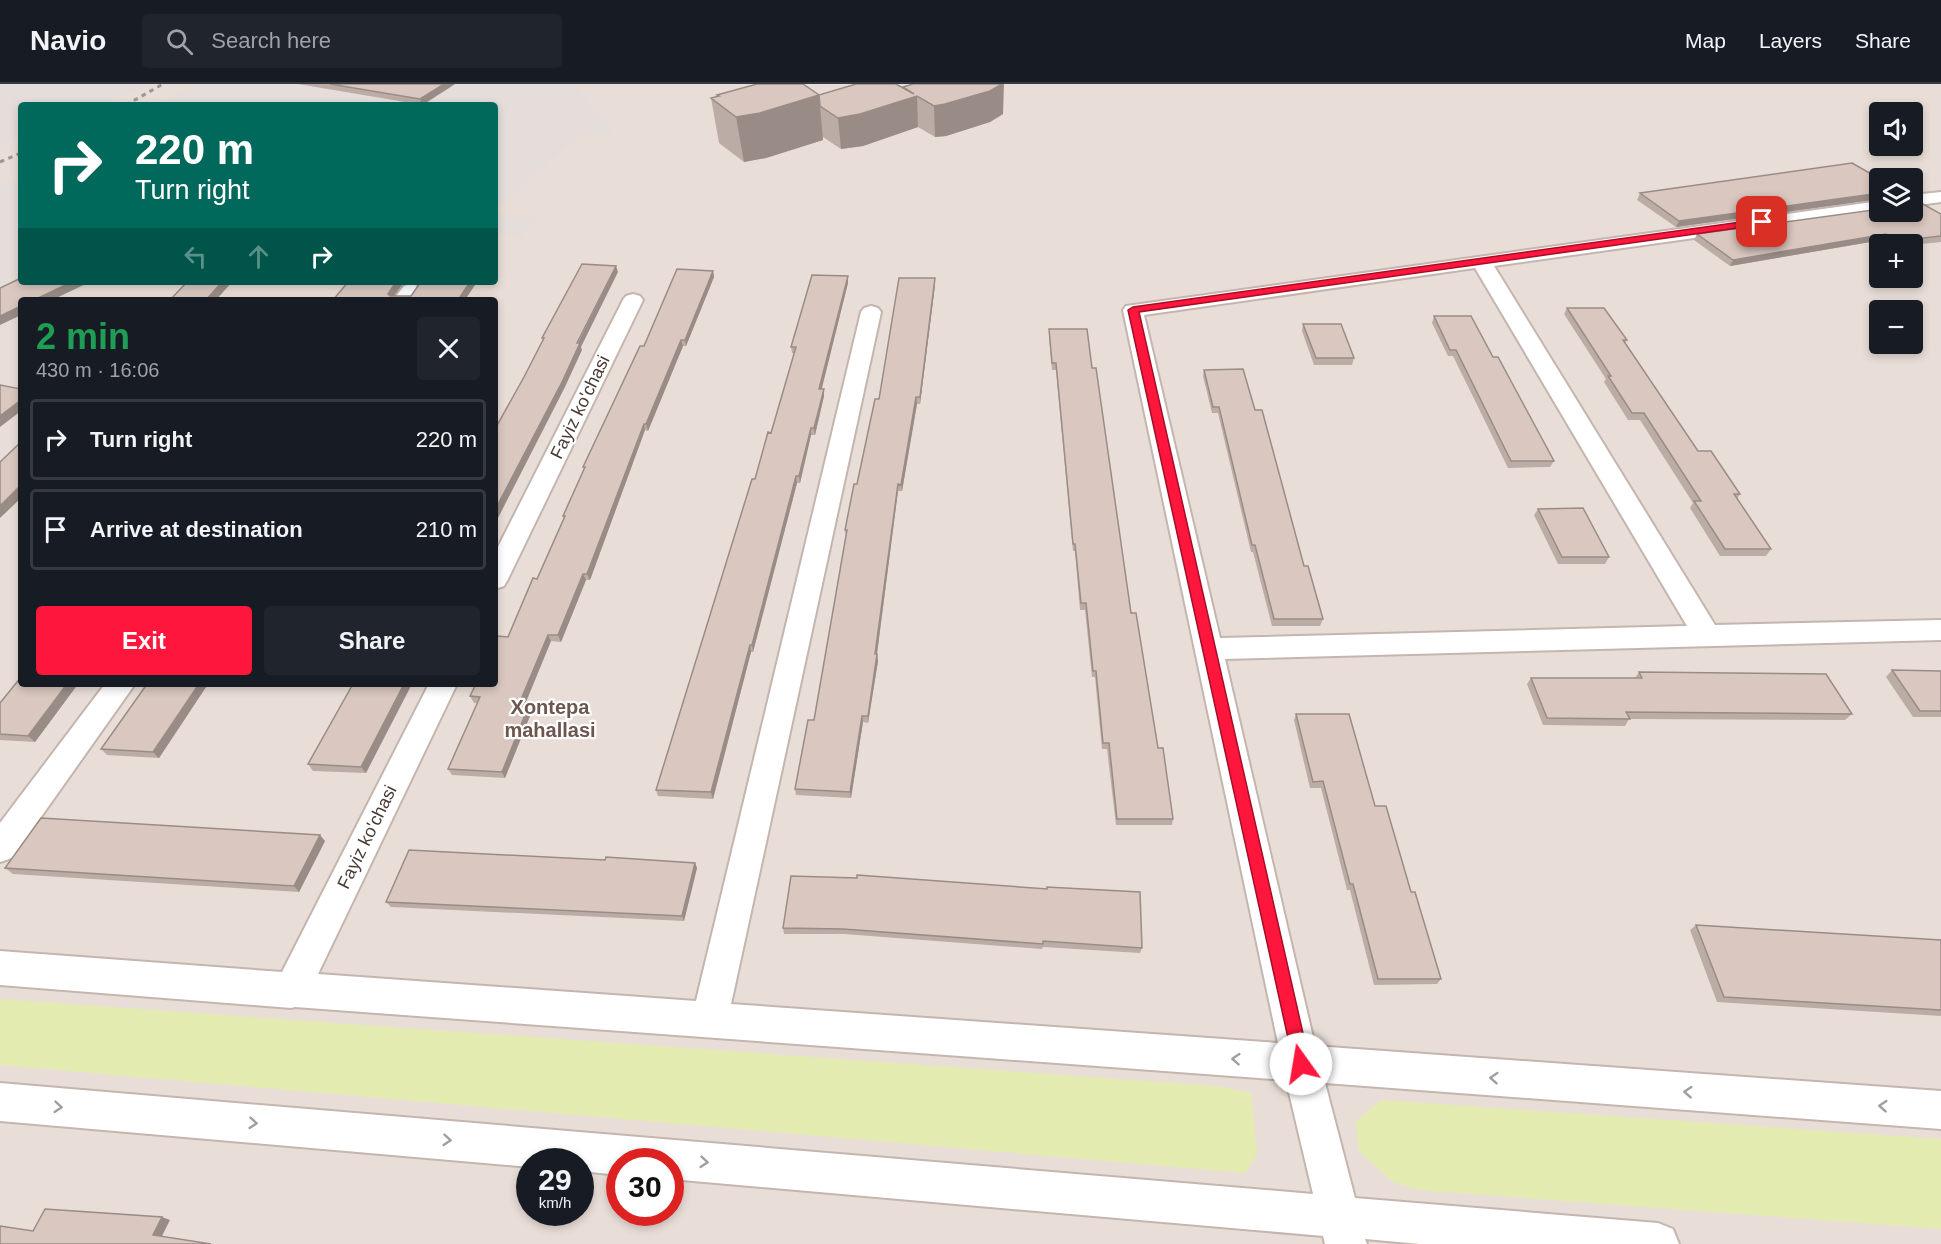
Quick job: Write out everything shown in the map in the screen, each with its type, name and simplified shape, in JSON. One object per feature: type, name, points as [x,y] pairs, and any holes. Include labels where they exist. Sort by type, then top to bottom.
[{"type":"street","points":[[1923,199],[1941,197]]},
{"type":"street","points":[[1343,1230],[1301,1064],[1133,310],[1869,208]]},
{"type":"street","points":[[1481,261],[1707,636]]},
{"type":"street","name":"Fayiz ko'chasi","points":[[498,573],[633,300]]},
{"type":"street","points":[[709,1021],[871,312]]},
{"type":"street","points":[[1208,649],[1941,630]]},
{"type":"street","points":[[0,848],[119,687]]},
{"type":"street","name":"Fayiz ko'chasi","points":[[291,990],[442,687]]},
{"type":"street","points":[[0,968],[1941,1110]]},
{"type":"street","points":[[0,1102],[1343,1230],[1658,1244]]},
{"type":"shaded area","name":"Xontepa mahallasi","points":[[0,84],[1941,84],[1941,1244],[0,1244]]},
{"type":"shaded area","points":[[0,84],[150,84],[111,102],[18,102],[18,139],[0,147]]},
{"type":"shaded area","points":[[195,84],[573,84],[610,128],[610,136],[579,135],[498,207],[498,102],[162,102]]},
{"type":"shaded area","points":[[8,180],[18,183],[18,285],[88,285],[64,297],[18,297],[18,320],[0,329],[0,184]]},
{"type":"shaded area","points":[[498,213],[536,219],[522,237],[498,235]]},
{"type":"green space","points":[[0,999],[1217,1086],[1251,1093],[1257,1154],[1245,1173],[0,1065]]},
{"type":"green space","points":[[1381,1100],[1941,1139],[1941,1229],[1418,1190],[1393,1182],[1359,1151],[1356,1121]]},
{"type":"building","points":[[330,84],[444,84],[420,99]]},
{"type":"building","points":[[757,84],[803,84],[819,95],[760,113],[736,117],[711,98]]},
{"type":"building","points":[[856,84],[896,84],[914,94],[903,87],[913,84],[1002,84],[990,91],[945,104],[934,106],[917,96],[860,114],[838,118],[820,106],[819,95]]},
{"type":"building","points":[[1852,163],[1869,173],[1869,195],[1679,221],[1640,193]]},
{"type":"building","points":[[1923,204],[1941,214],[1941,236],[1923,238],[1923,234],[1869,234],[1869,237],[1733,260],[1697,234],[1869,211],[1869,222],[1923,222]]},
{"type":"building","points":[[582,264],[616,266],[577,343],[580,343],[562,382],[498,504],[498,424],[544,338],[542,338]]},
{"type":"building","points":[[677,269],[713,271],[685,340],[681,340],[646,424],[644,424],[587,574],[583,574],[558,635],[548,635],[519,704],[529,705],[502,772],[448,769],[480,697],[470,696],[474,687],[498,687],[498,636],[508,637],[533,578],[537,579],[565,516],[563,516],[585,467],[583,467],[640,346],[644,346]]},
{"type":"building","points":[[812,275],[848,276],[819,389],[824,389],[814,428],[811,428],[799,476],[796,476],[711,792],[656,790],[752,479],[755,479],[768,432],[771,433],[796,347],[791,347]]},
{"type":"building","points":[[899,278],[935,278],[920,397],[916,397],[901,485],[898,484],[868,716],[862,716],[850,792],[795,789],[808,720],[814,720],[847,530],[845,530],[875,399],[879,399]]},
{"type":"building","points":[[18,279],[18,285],[66,285],[40,297],[18,297],[18,307],[0,316],[0,288]]},
{"type":"building","points":[[184,285],[219,285],[209,297],[173,297]]},
{"type":"building","points":[[346,285],[394,285],[388,294],[390,296],[411,296],[419,285],[468,285],[460,297],[336,297]]},
{"type":"building","points":[[1567,308],[1604,308],[1698,451],[1711,451],[1740,494],[1734,494],[1771,549],[1725,549],[1694,501],[1701,501],[1644,413],[1632,413]]},
{"type":"building","points":[[1434,316],[1471,316],[1493,357],[1498,357],[1554,461],[1511,461],[1456,350],[1450,350]]},
{"type":"building","points":[[1303,324],[1341,324],[1354,358],[1316,358]]},
{"type":"building","points":[[1049,329],[1087,329],[1092,368],[1096,368],[1131,613],[1136,613],[1158,748],[1163,748],[1173,819],[1117,819],[1109,743],[1103,743],[1086,603],[1081,603],[1075,544],[1073,544],[1056,363],[1052,363]]},
{"type":"building","points":[[1243,369],[1255,410],[1262,410],[1304,566],[1308,566],[1323,619],[1274,619],[1255,545],[1252,545],[1219,407],[1213,407],[1204,370]]},
{"type":"building","points":[[0,385],[18,388],[18,402],[0,416]]},
{"type":"building","points":[[18,445],[18,488],[0,506],[0,462]]},
{"type":"building","points":[[1583,508],[1609,557],[1562,557],[1538,509]]},
{"type":"building","points":[[1892,670],[1941,671],[1941,711],[1920,711]]},
{"type":"building","points":[[1639,672],[1826,674],[1852,714],[1626,712],[1630,719],[1547,718],[1531,678],[1642,678]]},
{"type":"building","points":[[18,681],[18,687],[65,687],[28,736],[0,734],[0,703]]},
{"type":"building","points":[[145,687],[197,687],[153,752],[101,749]]},
{"type":"building","points":[[351,687],[402,687],[361,767],[308,764]]},
{"type":"building","points":[[1296,714],[1349,714],[1375,806],[1386,806],[1411,892],[1415,892],[1441,979],[1378,979],[1323,781],[1313,782]]},
{"type":"building","points":[[41,818],[320,835],[294,886],[5,868]]},
{"type":"building","points":[[409,850],[605,860],[606,857],[695,863],[682,916],[386,902]]},
{"type":"building","points":[[857,875],[1047,889],[1047,887],[1140,892],[1142,948],[1043,941],[1043,944],[843,929],[783,928],[791,876],[857,878]]},
{"type":"building","points":[[1696,925],[1941,940],[1941,1010],[1724,997]]},
{"type":"building","points":[[45,1209],[162,1217],[153,1235],[211,1244],[0,1244],[0,1226],[33,1231]]},
{"type":"railway","points":[[131,102],[163,84]]},
{"type":"railway","points":[[0,162],[18,154]]},
{"type":"district","name":"Xontepa mahallasi","points":[[550,718]]},
{"type":"route","points":[[1301,1064],[1133,310],[1762,222]]}]
